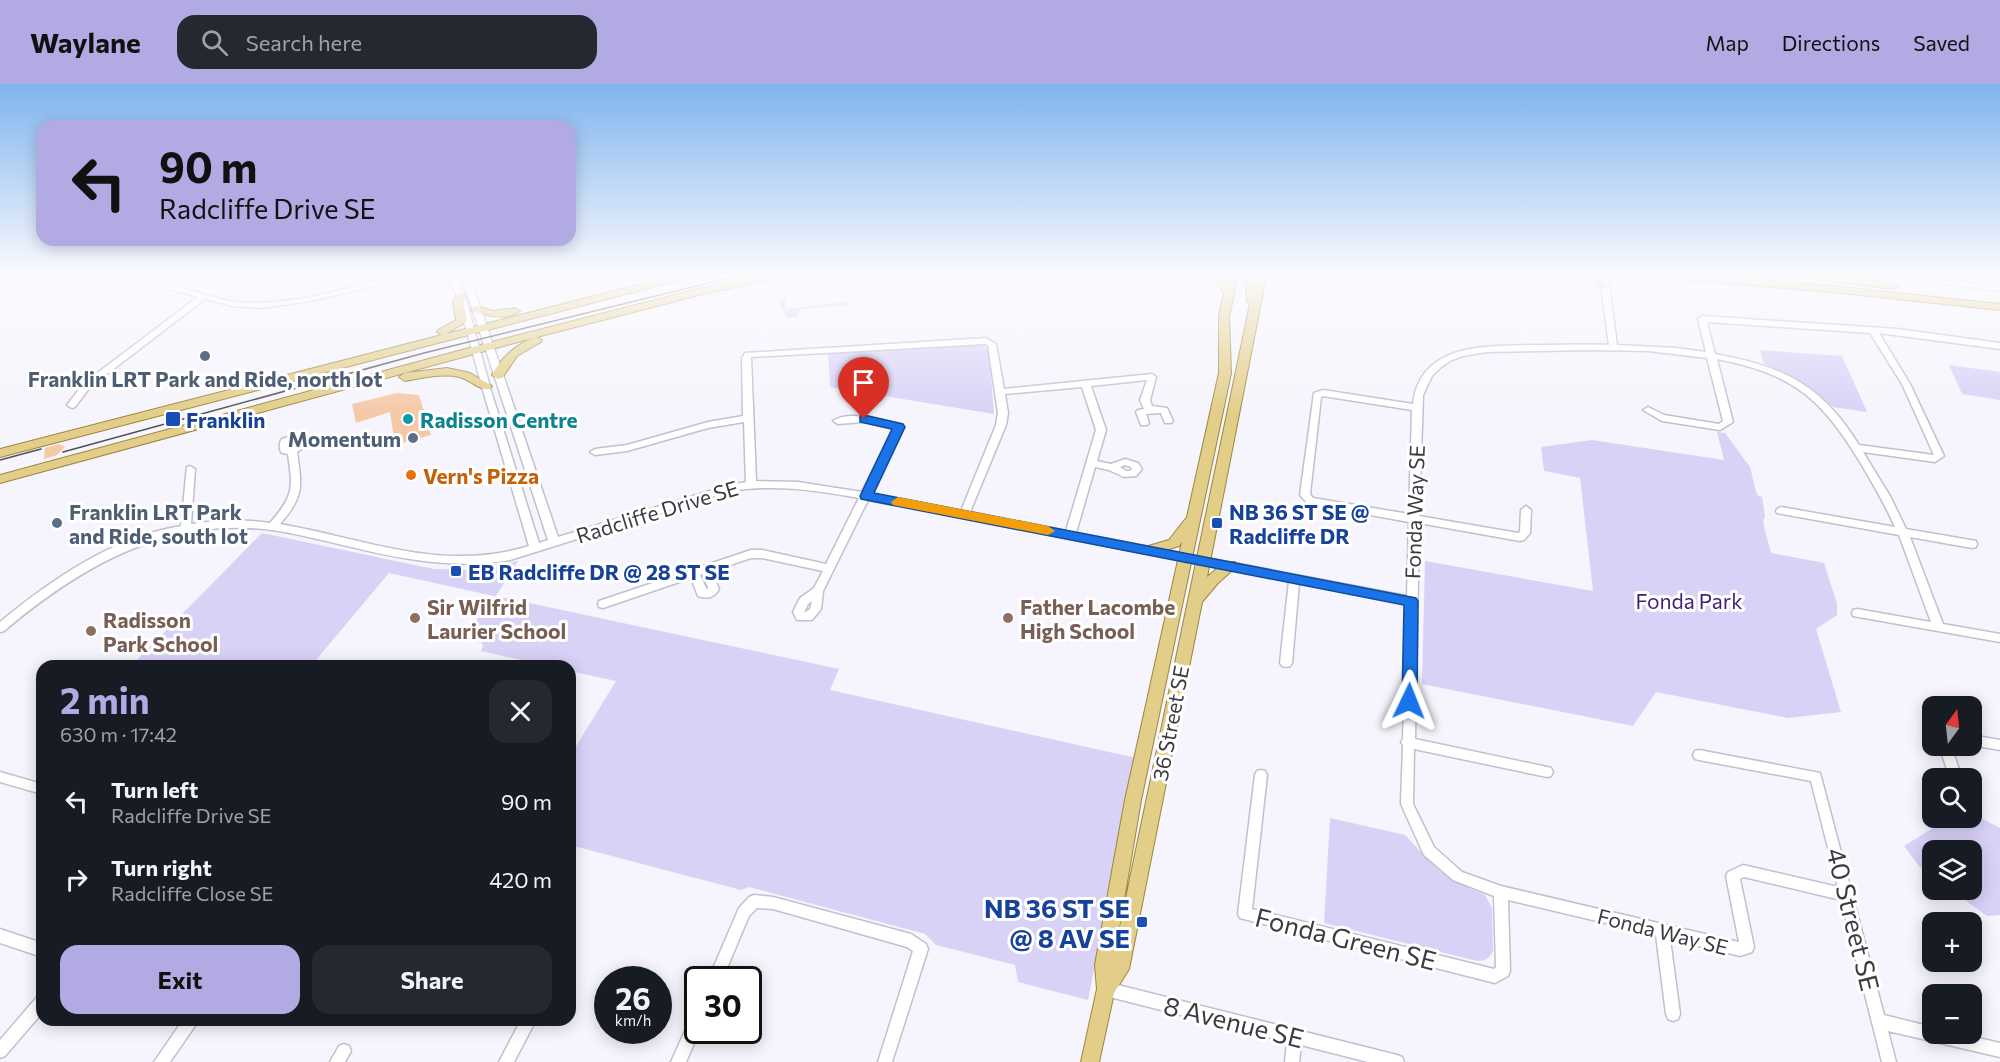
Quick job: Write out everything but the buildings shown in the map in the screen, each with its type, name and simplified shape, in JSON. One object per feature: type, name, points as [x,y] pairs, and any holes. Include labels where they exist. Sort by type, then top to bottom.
[{"type":"main road","points":[[416,344],[459,323]]},
{"type":"main road","points":[[0,453],[501,323]]},
{"type":"main road","points":[[0,479],[581,323]]},
{"type":"main road","points":[[498,375],[504,361],[524,346],[586,323]]},
{"type":"main road","name":"36 Street SE","points":[[1090,1062],[1106,989],[1104,966],[1133,800],[1224,373],[1225,323]]},
{"type":"main road","name":"36 Street SE","points":[[1106,989],[1120,969],[1251,323]]},
{"type":"main road","points":[[335,389],[446,371],[472,376],[486,386]]},
{"type":"main road","points":[[0,447],[35,445]]},
{"type":"main road","points":[[1149,550],[1174,543],[1194,517]]},
{"type":"main road","points":[[1195,601],[1213,579],[1230,566]]},
{"type":"street","points":[[72,405],[87,385],[169,323]]},
{"type":"street","points":[[474,323],[488,346],[554,542]]},
{"type":"street","points":[[477,323],[476,350],[535,548]]},
{"type":"street","points":[[1610,323],[1613,346]]},
{"type":"street","points":[[1648,410],[1662,418],[1720,427],[1728,422],[1703,323]]},
{"type":"street","points":[[1759,323],[1874,330],[2000,346]]},
{"type":"street","points":[[1856,448],[1935,459],[1939,456],[1906,384],[1874,330]]},
{"type":"street","points":[[751,483],[746,358],[754,354],[986,341],[992,344],[1003,413],[1001,425],[964,514]]},
{"type":"street","name":"Fonda Way SE","points":[[1847,895],[1743,872],[1733,876],[1747,947],[1740,950],[1501,892],[1458,876],[1429,851],[1407,804],[1411,601],[1417,408],[1420,385],[1439,364],[1462,354],[1494,349],[1613,346],[1646,347],[1711,356],[1756,366],[1796,383],[1830,411],[1856,448],[1891,506],[1904,533],[1939,628]]},
{"type":"street","points":[[1000,392],[1152,377],[1145,400],[1148,408],[1153,410]]},
{"type":"street","points":[[1070,535],[1101,430],[1086,384]]},
{"type":"street","points":[[1417,408],[1323,393],[1317,395],[1305,495],[1310,501],[1520,537],[1525,533],[1526,510]]},
{"type":"street","points":[[1144,423],[1141,412],[1153,410],[1164,410],[1168,421]]},
{"type":"street","points":[[595,452],[627,448],[708,424],[748,418]]},
{"type":"street","points":[[818,591],[899,427],[864,419],[838,422]]},
{"type":"street","points":[[272,527],[295,500],[297,490],[292,452]]},
{"type":"street","points":[[1091,463],[1112,466]]},
{"type":"street","points":[[186,528],[190,469]]},
{"type":"street","name":"Radcliffe Drive SE","points":[[0,628],[40,595],[80,568],[126,546],[186,528],[229,524],[272,527],[448,563],[495,560],[729,488],[751,483],[779,482],[964,514],[1411,601]]},
{"type":"street","points":[[1781,512],[1972,544]]},
{"type":"street","points":[[603,604],[751,554],[762,554],[829,568]]},
{"type":"street","points":[[694,573],[702,593],[710,594],[714,589],[706,569]]},
{"type":"street","points":[[1286,663],[1294,580]]},
{"type":"street","points":[[1857,613],[2000,638]]},
{"type":"street","points":[[1407,742],[1547,772]]},
{"type":"street","points":[[1982,742],[2000,745]]},
{"type":"street","name":"40 Street SE","points":[[1699,755],[1816,777],[1889,1062]]},
{"type":"street","name":"Fonda Green SE","points":[[1261,775],[1245,914],[1495,975],[1503,971],[1501,892]]},
{"type":"street","points":[[0,777],[36,787]]},
{"type":"street","points":[[721,966],[744,912],[754,901],[773,903],[911,941],[921,949],[885,1062]]},
{"type":"street","points":[[1662,930],[1673,1014]]},
{"type":"street","points":[[0,936],[36,948]]},
{"type":"street","name":"8 Avenue SE","points":[[1106,989],[1397,1062]]},
{"type":"street","points":[[0,1051],[36,1009]]},
{"type":"street","points":[[1878,1021],[2000,1050]]},
{"type":"street","points":[[161,1062],[188,1026]]},
{"type":"street","points":[[506,1062],[526,1026]]},
{"type":"street","points":[[1292,1062],[1295,1036]]},
{"type":"street","points":[[678,1062],[686,1044]]},
{"type":"green space","points":[[984,346],[989,351],[994,414],[830,387],[828,353]]},
{"type":"green space","points":[[1760,350],[1842,356],[1867,412],[1833,407],[1803,383],[1764,364]]},
{"type":"green space","points":[[1949,365],[2000,372],[2000,400],[1962,394]]},
{"type":"green space","name":"Fonda Park","points":[[1717,432],[1725,433],[1750,467],[1757,495],[1762,497],[1765,516],[1763,522],[1771,553],[1824,563],[1837,603],[1837,615],[1816,629],[1841,712],[1788,718],[1656,692],[1633,726],[1422,684],[1425,561],[1593,591],[1580,478],[1544,471],[1541,447],[1592,440],[1724,460]]},
{"type":"green space","points":[[262,533],[434,569],[474,570],[518,561],[496,596],[839,669],[830,690],[1136,758],[1088,1000],[1018,982],[1015,965],[936,945],[925,934],[749,887],[741,890],[576,847],[576,746],[616,681],[576,672],[576,660],[521,660],[481,651],[483,646],[481,642],[462,640],[494,596],[389,573],[316,660],[137,660]]},
{"type":"green space","points":[[1330,818],[1405,835],[1438,870],[1454,881],[1485,895],[1492,908],[1493,951],[1490,956],[1485,960],[1477,961],[1324,923]]},
{"type":"green space","points":[[1982,819],[2000,828],[2000,915],[1987,916],[1965,900],[1982,900],[1982,840],[1922,840],[1922,868],[1904,846],[1933,828],[1982,828]]},
{"type":"tram line","points":[[63,452],[424,353],[547,323]]},
{"type":"tram line","points":[[0,460],[41,449]]},
{"type":"slow traffic","points":[[898,502],[1048,531]]},
{"type":"place","name":"Franklin LRT Park and Ride, north lot","points":[[205,356]]},
{"type":"place","name":"Franklin","points":[[173,419]]},
{"type":"place","name":"Radisson Centre","points":[[408,419]]},
{"type":"place","name":"Momentum","points":[[413,438]]},
{"type":"place","name":"Vern's Pizza","points":[[411,475]]},
{"type":"place","name":"Franklin LRT Park and Ride, south lot","points":[[57,523]]},
{"type":"place","name":"NB 36 ST SE @ Radcliffe DR","points":[[1217,523]]},
{"type":"place","name":"EB Radcliffe DR @ 28 ST SE","points":[[456,571]]},
{"type":"place","name":"Sir Wilfrid Laurier School","points":[[415,618]]},
{"type":"place","name":"Father Lacombe High School","points":[[1008,618]]},
{"type":"place","name":"Radisson Park School","points":[[91,631]]},
{"type":"place","name":"NB 36 ST SE @ 8 AV SE","points":[[1142,922]]},
{"type":"route","points":[[864,419],[891,423],[899,427],[866,496],[1411,601],[1409,701]]}]
